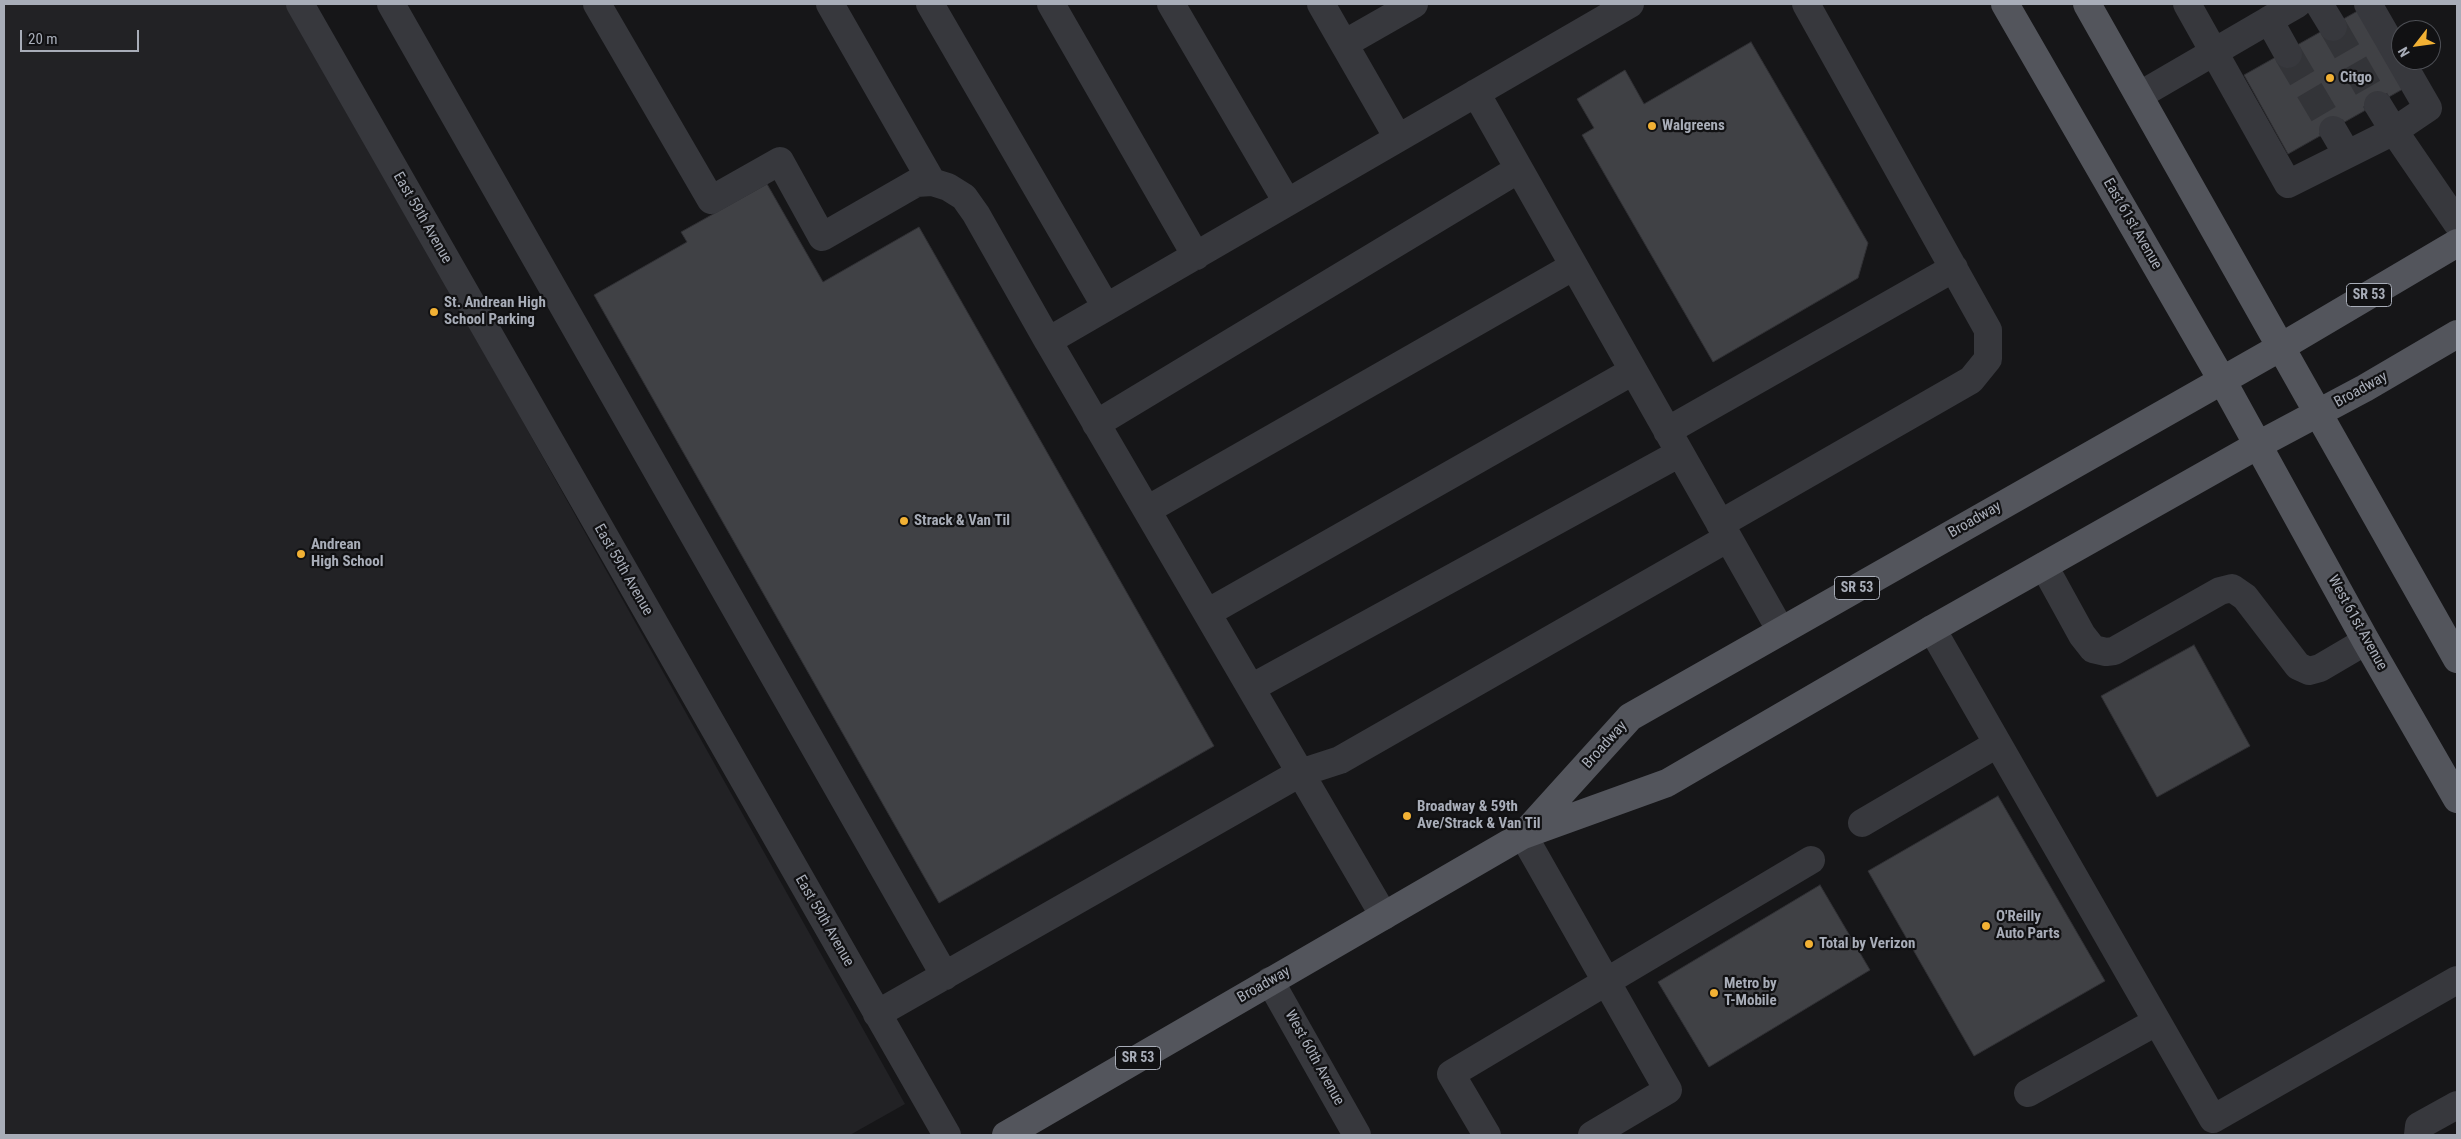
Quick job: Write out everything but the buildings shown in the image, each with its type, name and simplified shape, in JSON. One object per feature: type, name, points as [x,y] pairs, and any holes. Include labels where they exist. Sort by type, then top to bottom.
[{"type":"main road","name":"East 61st Avenue","points":[[2005,4],[2258,445]]},
{"type":"main road","points":[[2087,4],[2457,658]]},
{"type":"main road","name":"Broadway","points":[[1523,835],[1630,716],[2281,347],[2457,243]]},
{"type":"main road","name":"Broadway","points":[[1006,1135],[1523,835],[1667,783],[1932,629],[2457,334]]},
{"type":"main road","name":"West 61st Avenue","points":[[2258,445],[2366,641],[2457,799]]},
{"type":"street","name":"East 59th Avenue","points":[[300,4],[946,1135]]},
{"type":"street","points":[[391,4],[945,976]]},
{"type":"street","points":[[597,4],[711,200],[780,161],[822,237],[916,183],[932,182],[948,187],[964,197],[976,214],[1096,424],[1384,916]]},
{"type":"street","points":[[830,4],[932,182]]},
{"type":"street","points":[[930,4],[1106,308]]},
{"type":"street","points":[[1051,4],[1196,256]]},
{"type":"street","points":[[1171,4],[1287,202]]},
{"type":"street","points":[[1321,4],[1398,138]]},
{"type":"street","points":[[1344,44],[1414,4]]},
{"type":"street","points":[[1048,341],[1630,4]]},
{"type":"street","points":[[877,1014],[1300,773],[1340,760],[1724,531],[1971,380],[1988,359],[1988,330],[1806,4]]},
{"type":"street","points":[[2187,4],[2288,184],[2394,131],[2428,108],[2368,4]]},
{"type":"street","points":[[2140,96],[2297,4]]},
{"type":"street","points":[[2319,4],[2333,27]]},
{"type":"street","points":[[2269,20],[2288,54]]},
{"type":"street","points":[[1476,93],[1781,631]]},
{"type":"street","points":[[2378,104],[2394,131],[2457,223]]},
{"type":"street","points":[[2333,130],[2347,154]]},
{"type":"street","points":[[1096,424],[1519,169]]},
{"type":"street","points":[[1147,510],[1574,266]]},
{"type":"street","points":[[1251,688],[1674,442],[1954,268]]},
{"type":"street","points":[[1207,613],[1633,371]]},
{"type":"street","points":[[2044,566],[2082,635],[2093,649],[2106,652],[2114,651],[2220,591],[2232,588],[2245,597],[2298,666],[2309,671],[2320,668],[2366,641]]},
{"type":"street","points":[[1932,629],[2213,1119],[2457,980]]},
{"type":"street","points":[[1862,824],[1997,744]]},
{"type":"street","points":[[1523,835],[1668,1090],[1592,1135]]},
{"type":"street","points":[[1487,1135],[1451,1074],[1811,860]]},
{"type":"street","name":"West 60th Avenue","points":[[1270,981],[1357,1135]]},
{"type":"street","points":[[2028,1093],[2156,1022]]},
{"type":"street","points":[[2418,1135],[2419,1126],[2457,1105]]},
{"type":"shaded area","name":"Andrean High School","points":[[4,4],[289,4],[905,1104],[850,1135],[4,1135]]},
{"type":"tunnel","points":[[2333,27],[2378,105]]},
{"type":"tunnel","points":[[2288,54],[2333,130]]},
{"type":"place","name":"Citgo","points":[[2330,78]]},
{"type":"place","name":"Walgreens","points":[[1652,126]]},
{"type":"place","name":"St. Andrean High School Parking","points":[[434,312]]},
{"type":"place","name":"Strack & Van Til","points":[[904,521]]},
{"type":"place","name":"Andrean High School","points":[[301,554]]},
{"type":"place","name":"Broadway & 59th Ave/Strack & Van Til","points":[[1407,816]]},
{"type":"place","name":"O'Reilly Auto Parts","points":[[1986,926]]},
{"type":"place","name":"Total by Verizon","points":[[1809,944]]},
{"type":"place","name":"Metro by T-Mobile","points":[[1714,993]]}]
